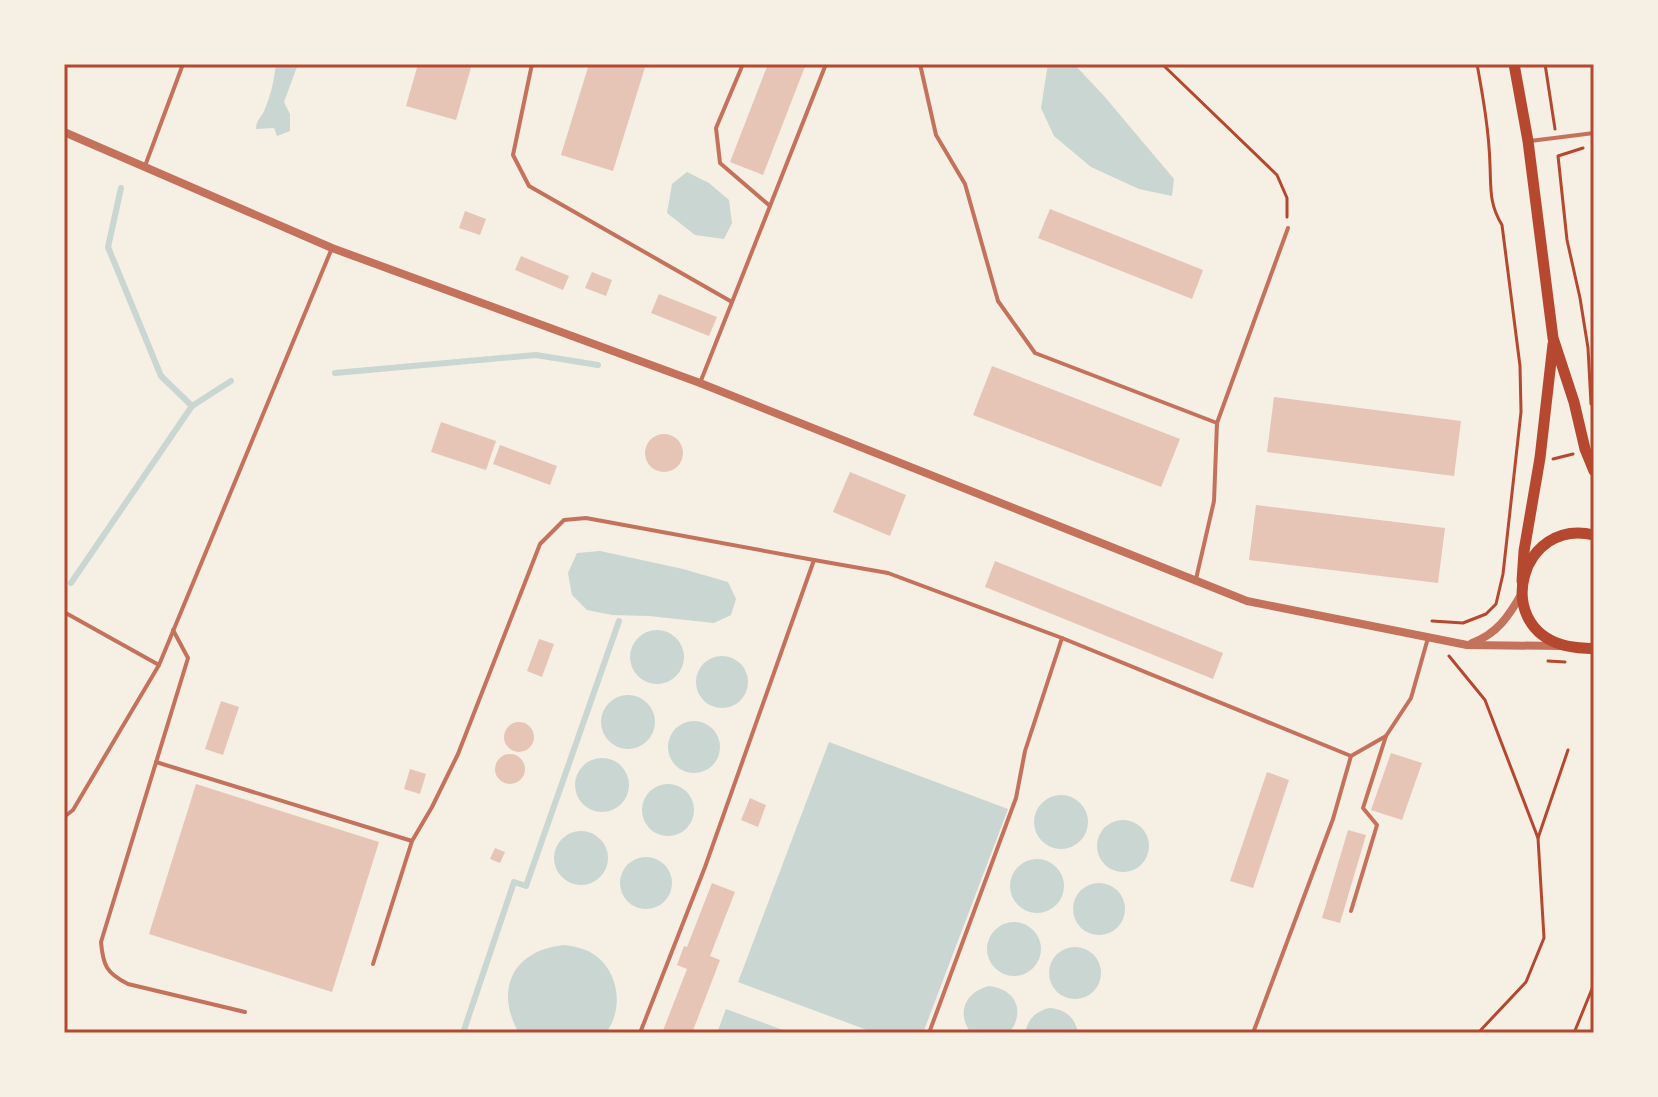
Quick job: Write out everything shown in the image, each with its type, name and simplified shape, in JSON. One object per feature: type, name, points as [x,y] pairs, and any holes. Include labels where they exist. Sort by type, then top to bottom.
[{"type":"main road","points":[[1514,64],[1528,141],[1553,338],[1594,471]]},
{"type":"main road","points":[[1553,338],[1540,458],[1524,551],[1522,587],[1528,617],[1543,635],[1564,646],[1592,648]]},
{"type":"main road","points":[[1522,587],[1530,560],[1546,544],[1566,534],[1594,535]]},
{"type":"street","points":[[64,132],[332,248],[700,383],[1247,601],[1467,645],[1564,646]]},
{"type":"street","points":[[1467,645],[1487,638],[1503,624],[1522,587]]},
{"type":"lane","points":[[145,166],[183,64]]},
{"type":"lane","points":[[532,64],[513,155],[529,186],[732,302]]},
{"type":"lane","points":[[743,64],[716,128],[720,163],[770,206]]},
{"type":"lane","points":[[700,383],[826,64]]},
{"type":"lane","points":[[920,64],[936,135],[965,184],[998,301],[1035,353],[1217,423]]},
{"type":"lane","points":[[1528,141],[1594,133]]},
{"type":"lane","points":[[1195,581],[1214,501],[1217,423],[1288,228]]},
{"type":"lane","points":[[64,817],[73,810],[159,665],[332,248]]},
{"type":"lane","points":[[373,964],[412,841],[458,754],[540,544],[564,520],[586,518],[888,573],[1062,638],[1351,756]]},
{"type":"lane","points":[[640,1033],[705,867],[814,560]]},
{"type":"lane","points":[[64,612],[159,665]]},
{"type":"lane","points":[[173,630],[188,658],[101,942],[103,961],[113,977],[128,984],[245,1012]]},
{"type":"lane","points":[[929,1033],[1016,798],[1025,751],[1062,638]]},
{"type":"lane","points":[[1351,911],[1377,825],[1363,808],[1386,736],[1411,698],[1428,638]]},
{"type":"lane","points":[[1253,1033],[1333,819],[1351,756],[1386,736]]},
{"type":"lane","points":[[156,762],[412,841]]},
{"type":"path","points":[[1162,64],[1277,175],[1287,198],[1288,228]]},
{"type":"path","points":[[1432,621],[1463,623],[1486,614],[1496,604],[1503,574],[1521,412],[1520,366],[1502,225],[1494,212],[1489,184],[1490,165],[1477,64]]},
{"type":"path","points":[[1545,64],[1557,138],[1567,240],[1588,348],[1591,404]]},
{"type":"path","points":[[1558,156],[1590,145]]},
{"type":"path","points":[[1516,452],[1528,455]]},
{"type":"path","points":[[1550,460],[1574,453]]},
{"type":"path","points":[[1449,656],[1485,700],[1538,838],[1544,938],[1526,982],[1478,1033]]},
{"type":"path","points":[[1538,838],[1568,750]]},
{"type":"path","points":[[1574,1033],[1594,984]]},
{"type":"shaded area","points":[[276,64],[298,64],[284,102],[290,114],[290,131],[277,136],[274,128],[256,129],[270,94]]},
{"type":"shaded area","points":[[1048,64],[1074,64],[1174,179],[1172,196],[1139,189],[1091,167],[1054,136],[1041,108]]},
{"type":"shaded area","points":[[687,172],[709,183],[729,200],[732,223],[724,239],[695,235],[667,213],[672,184]]},
{"type":"shaded area","points":[[600,551],[728,582],[736,599],[731,615],[714,623],[612,615],[587,610],[572,595],[568,573],[577,553]]},
{"type":"shaded area","points":[[657,630],[676,638],[684,657],[676,676],[657,684],[638,676],[630,657],[638,638]]},
{"type":"shaded area","points":[[722,656],[741,663],[748,682],[741,701],[722,708],[703,701],[696,682],[703,663]]},
{"type":"shaded area","points":[[628,695],[647,703],[655,722],[647,741],[628,749],[609,741],[601,722],[609,703]]},
{"type":"shaded area","points":[[694,721],[713,728],[720,747],[713,766],[694,773],[675,766],[668,747],[675,728]]},
{"type":"shaded area","points":[[829,742],[1008,809],[923,1033],[875,1033],[738,982]]},
{"type":"shaded area","points":[[602,758],[621,766],[629,785],[621,804],[602,812],[583,804],[575,785],[583,766]]},
{"type":"shaded area","points":[[668,784],[687,791],[694,810],[687,829],[668,836],[649,829],[642,810],[649,791]]},
{"type":"shaded area","points":[[1061,795],[1080,803],[1088,822],[1080,841],[1061,849],[1042,841],[1034,822],[1042,803]]},
{"type":"shaded area","points":[[1123,820],[1142,827],[1149,846],[1142,865],[1123,872],[1104,865],[1097,846],[1104,827]]},
{"type":"shaded area","points":[[581,831],[600,839],[608,858],[600,877],[581,885],[562,877],[554,858],[562,839]]},
{"type":"shaded area","points":[[646,857],[665,864],[672,883],[665,902],[646,909],[627,902],[620,883],[627,864]]},
{"type":"shaded area","points":[[1037,859],[1056,867],[1064,886],[1056,905],[1037,913],[1018,905],[1010,886],[1018,867]]},
{"type":"shaded area","points":[[1099,883],[1118,890],[1125,909],[1118,928],[1099,935],[1080,928],[1073,909],[1080,890]]},
{"type":"shaded area","points":[[1014,922],[1033,930],[1041,949],[1033,968],[1014,976],[995,968],[987,949],[995,930]]},
{"type":"shaded area","points":[[565,945],[593,954],[610,972],[617,1003],[611,1024],[606,1033],[519,1033],[508,1001],[514,974],[533,954]]},
{"type":"shaded area","points":[[1075,947],[1094,954],[1101,973],[1094,992],[1075,999],[1056,992],[1049,973],[1056,954]]},
{"type":"shaded area","points":[[989,986],[1006,992],[1016,1003],[1017,1017],[1009,1033],[971,1033],[966,1025],[965,1004],[974,993]]},
{"type":"shaded area","points":[[1049,1008],[1068,1015],[1078,1033],[1025,1033],[1033,1017]]},
{"type":"shaded area","points":[[726,1009],[791,1033],[717,1033]]},
{"type":"building","points":[[418,64],[472,64],[456,120],[406,106]]},
{"type":"building","points":[[589,64],[646,64],[613,171],[561,155]]},
{"type":"building","points":[[768,64],[806,64],[763,175],[730,162]]},
{"type":"building","points":[[1050,209],[1203,270],[1192,299],[1038,238]]},
{"type":"building","points":[[465,211],[486,219],[480,235],[459,228]]},
{"type":"building","points":[[521,256],[569,276],[563,290],[515,270]]},
{"type":"building","points":[[592,272],[612,280],[606,296],[585,288]]},
{"type":"building","points":[[659,294],[717,317],[709,336],[651,313]]},
{"type":"building","points":[[992,366],[1180,439],[1161,487],[973,415]]},
{"type":"building","points":[[1274,397],[1461,421],[1454,476],[1267,452]]},
{"type":"building","points":[[441,422],[496,441],[486,470],[431,452]]},
{"type":"building","points":[[664,434],[677,440],[683,453],[677,466],[664,472],[651,466],[645,453],[651,440]]},
{"type":"building","points":[[500,445],[557,466],[550,485],[493,464]]},
{"type":"building","points":[[850,472],[906,495],[890,536],[833,512]]},
{"type":"building","points":[[1256,505],[1445,528],[1438,583],[1249,560]]},
{"type":"building","points":[[995,561],[1223,653],[1213,679],[985,587]]},
{"type":"building","points":[[539,639],[554,644],[542,677],[527,671]]},
{"type":"building","points":[[221,701],[239,707],[223,755],[205,749]]},
{"type":"building","points":[[519,722],[529,727],[534,737],[529,747],[519,752],[509,747],[504,737],[509,727]]},
{"type":"building","points":[[1391,753],[1422,763],[1402,820],[1371,810]]},
{"type":"building","points":[[510,754],[520,759],[525,769],[520,779],[510,784],[500,779],[495,769],[500,759]]},
{"type":"building","points":[[410,769],[426,774],[420,794],[404,789]]},
{"type":"building","points":[[1267,772],[1289,780],[1253,888],[1230,881]]},
{"type":"building","points":[[196,784],[379,842],[332,992],[149,934]]},
{"type":"building","points":[[750,798],[766,805],[758,827],[741,820]]},
{"type":"building","points":[[1348,830],[1366,835],[1340,923],[1322,918]]},
{"type":"building","points":[[495,848],[505,852],[500,863],[490,859]]},
{"type":"building","points":[[712,883],[735,892],[710,956],[720,960],[692,1033],[662,1033],[687,969],[677,965]]},
{"type":"waterway","points":[[121,188],[108,247],[161,376],[192,406]]},
{"type":"waterway","points":[[335,373],[536,355],[598,365]]},
{"type":"waterway","points":[[71,583],[192,406],[231,381]]},
{"type":"waterway","points":[[463,1033],[514,882],[526,886],[619,621]]}]
